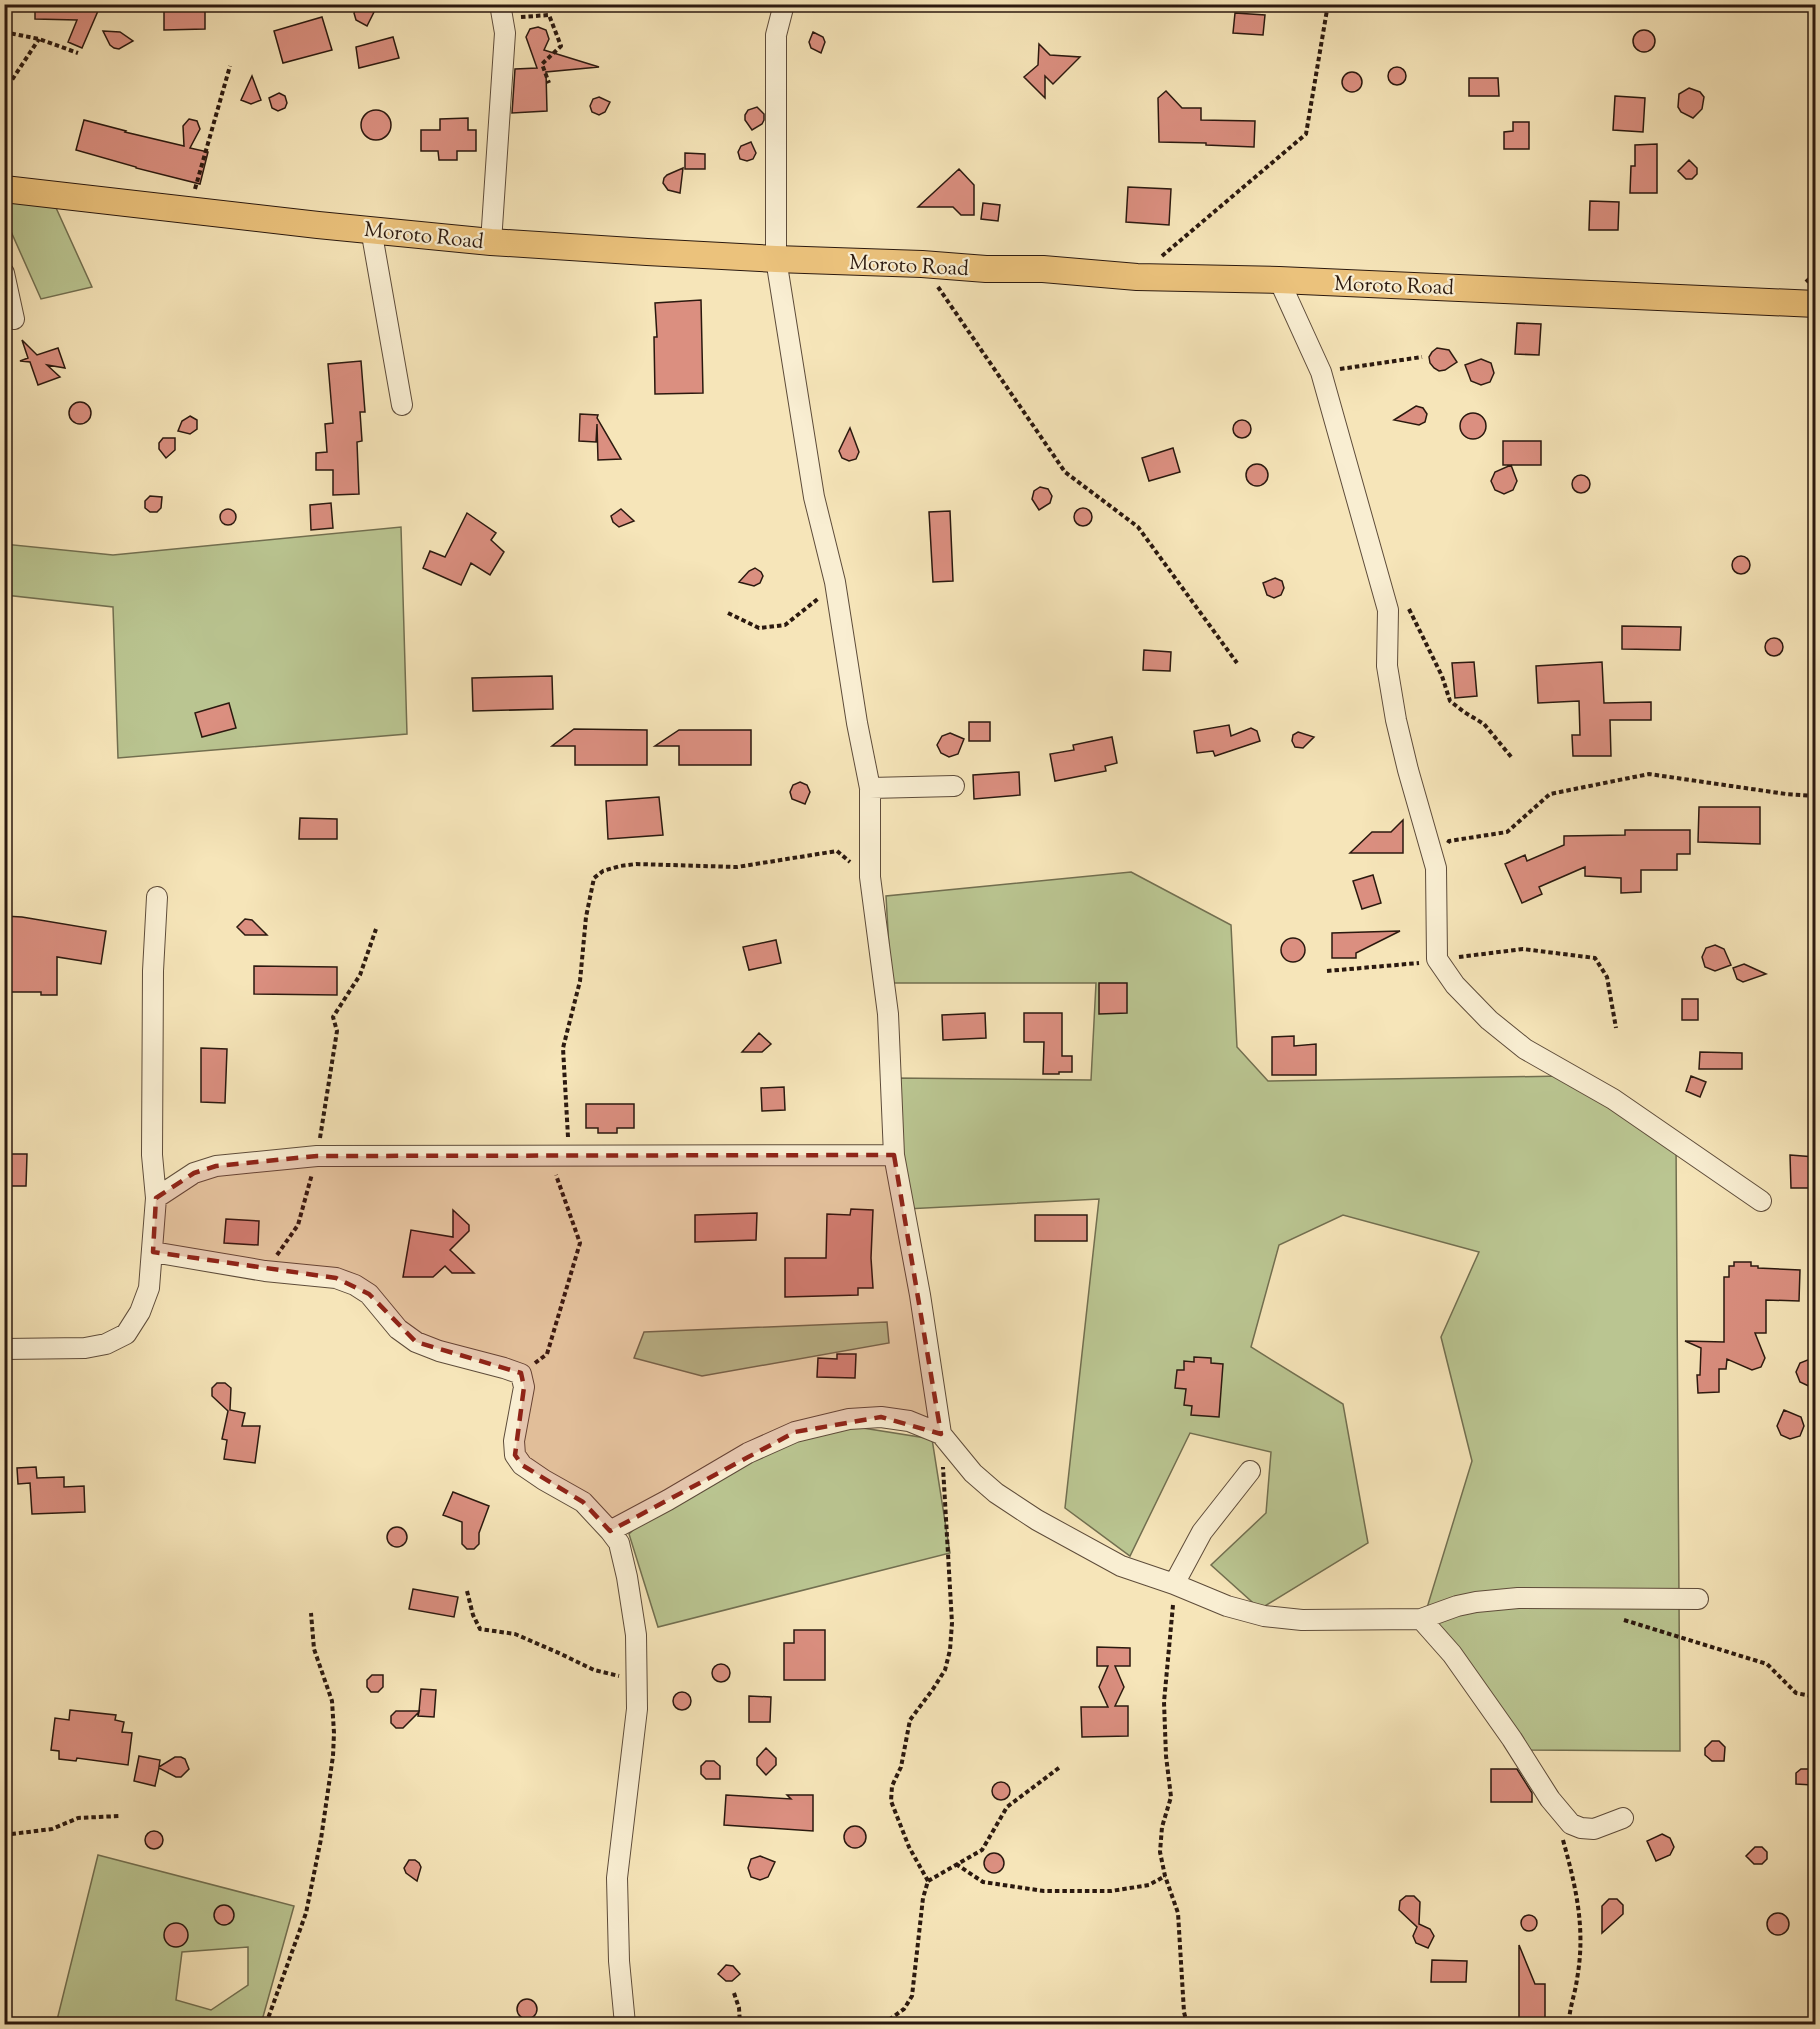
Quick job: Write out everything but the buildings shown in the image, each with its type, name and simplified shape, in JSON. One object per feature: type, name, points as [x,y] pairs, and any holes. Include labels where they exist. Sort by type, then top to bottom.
[{"type":"main road","name":"Moroto Road","points":[[4,189],[318,225],[491,242],[776,259],[922,264],[986,269],[1043,269],[1137,277],[1279,280],[1815,303]]},
{"type":"street","points":[[784,4],[776,35],[776,259],[814,496],[835,582],[857,723],[870,788],[870,877],[888,1014],[894,1155],[920,1295],[941,1434]]},
{"type":"street","points":[[491,242],[505,33],[501,11]]},
{"type":"street","points":[[371,229],[402,405]]},
{"type":"street","points":[[4,273],[14,320]]},
{"type":"street","points":[[1279,280],[1321,372],[1388,610],[1387,666],[1393,701],[1408,770],[1436,868],[1437,959],[1455,985],[1489,1020],[1525,1049],[1613,1099],[1761,1201]]},
{"type":"street","points":[[870,788],[954,786]]},
{"type":"street","points":[[4,1349],[85,1348],[106,1344],[126,1334],[140,1312],[149,1288],[156,1198],[152,1132],[153,971],[157,897]]},
{"type":"street","points":[[156,1198],[194,1173],[216,1166],[317,1156],[894,1155]]},
{"type":"street","points":[[153,1252],[265,1271],[336,1278],[355,1285],[369,1294],[398,1329],[416,1342],[439,1351],[521,1374],[524,1387],[514,1441],[515,1455],[522,1465],[583,1502],[610,1531],[619,1543],[627,1577],[636,1635],[637,1709],[617,1878],[619,1972],[625,2025]]},
{"type":"street","points":[[610,1531],[748,1453],[795,1432],[849,1419],[881,1417],[909,1421],[941,1434],[973,1473],[996,1493],[1037,1520],[1121,1566],[1174,1584],[1227,1606],[1264,1616],[1302,1620],[1421,1619],[1457,1606],[1518,1598],[1698,1599]]},
{"type":"street","points":[[1174,1584],[1202,1532],[1250,1471]]},
{"type":"street","points":[[1421,1619],[1437,1635],[1471,1680],[1550,1799],[1571,1824],[1594,1829],[1623,1818]]},
{"type":"path","points":[[1137,277],[1306,134],[1328,4]]},
{"type":"path","points":[[501,11],[549,15],[561,46],[542,64],[549,83]]},
{"type":"path","points":[[4,32],[39,39],[78,52]]},
{"type":"path","points":[[4,92],[39,39]]},
{"type":"path","points":[[190,210],[230,66]]},
{"type":"path","points":[[922,264],[1065,472],[1138,527],[1237,663]]},
{"type":"path","points":[[1321,372],[1422,357]]},
{"type":"path","points":[[728,614],[759,628],[785,625],[813,604],[835,582]]},
{"type":"path","points":[[1388,610],[1407,604],[1442,676],[1449,701],[1484,724],[1513,759]]},
{"type":"path","points":[[1436,868],[1449,841],[1507,832],[1550,794],[1649,774],[1786,794],[1815,796]]},
{"type":"path","points":[[521,1374],[547,1353],[580,1243],[559,1156],[563,1048],[580,981],[586,917],[594,878],[603,871],[636,864],[737,867],[837,851],[870,877]]},
{"type":"path","points":[[265,1271],[298,1225],[317,1156],[337,1031],[333,1017],[360,975],[376,929]]},
{"type":"path","points":[[1327,971],[1416,964],[1437,959],[1523,949],[1595,958],[1607,977],[1616,1028]]},
{"type":"path","points":[[928,1881],[909,1846],[891,1801],[892,1786],[901,1767],[910,1720],[945,1670],[950,1650],[952,1623],[941,1434]]},
{"type":"path","points":[[1174,1584],[1164,1702],[1166,1756],[1171,1797],[1162,1827],[1160,1852],[1165,1876],[1178,1913],[1184,2012],[1187,2025]]},
{"type":"path","points":[[466,1591],[480,1629],[515,1634],[594,1671],[637,1680]]},
{"type":"path","points":[[266,2025],[306,1913],[321,1839],[333,1756],[332,1701],[314,1649],[311,1613]]},
{"type":"path","points":[[1622,1619],[1767,1664],[1796,1693],[1815,1697]]},
{"type":"path","points":[[883,2025],[904,2009],[912,1996],[922,1898],[928,1881],[982,1850],[1007,1807],[1060,1767]]},
{"type":"path","points":[[1550,1799],[1576,1884],[1581,1928],[1577,1978],[1569,2010],[1569,2025]]},
{"type":"path","points":[[4,1835],[52,1829],[78,1818],[118,1816]]},
{"type":"path","points":[[956,1864],[983,1882],[1044,1891],[1111,1892],[1149,1885],[1165,1876]]},
{"type":"path","points":[[734,1993],[739,2008],[740,2025]]},
{"type":"highlighted area","points":[[894,1155],[941,1434],[881,1417],[795,1432],[610,1531],[583,1502],[522,1465],[515,1455],[524,1387],[521,1373],[416,1342],[369,1294],[336,1278],[153,1252],[156,1198],[194,1173],[216,1166],[317,1156]]},
{"type":"green space","points":[[4,199],[52,199],[92,287],[41,299],[5,218]]},
{"type":"green space","points":[[401,527],[407,734],[118,758],[113,607],[5,595],[4,544],[113,555]]},
{"type":"green space","points":[[1131,872],[1231,925],[1237,1047],[1268,1081],[1562,1076],[1676,1142],[1680,1751],[1525,1750],[1426,1611],[1472,1461],[1441,1337],[1479,1252],[1343,1215],[1279,1245],[1251,1347],[1343,1404],[1368,1543],[1260,1609],[1211,1565],[1266,1513],[1271,1452],[1190,1433],[1130,1556],[1065,1508],[1099,1199],[906,1209],[894,1078],[1091,1080],[1096,983],[891,983],[886,896]]},
{"type":"green space","points":[[887,1322],[889,1343],[702,1376],[634,1358],[644,1332]]},
{"type":"green space","points":[[825,1422],[932,1439],[950,1553],[658,1627],[629,1534],[681,1482]]},
{"type":"green space","points":[[98,1855],[294,1906],[261,2024],[56,2024]],"holes":[[[248,1947],[248,1985],[211,2010],[176,2000],[182,1952]]]}]
